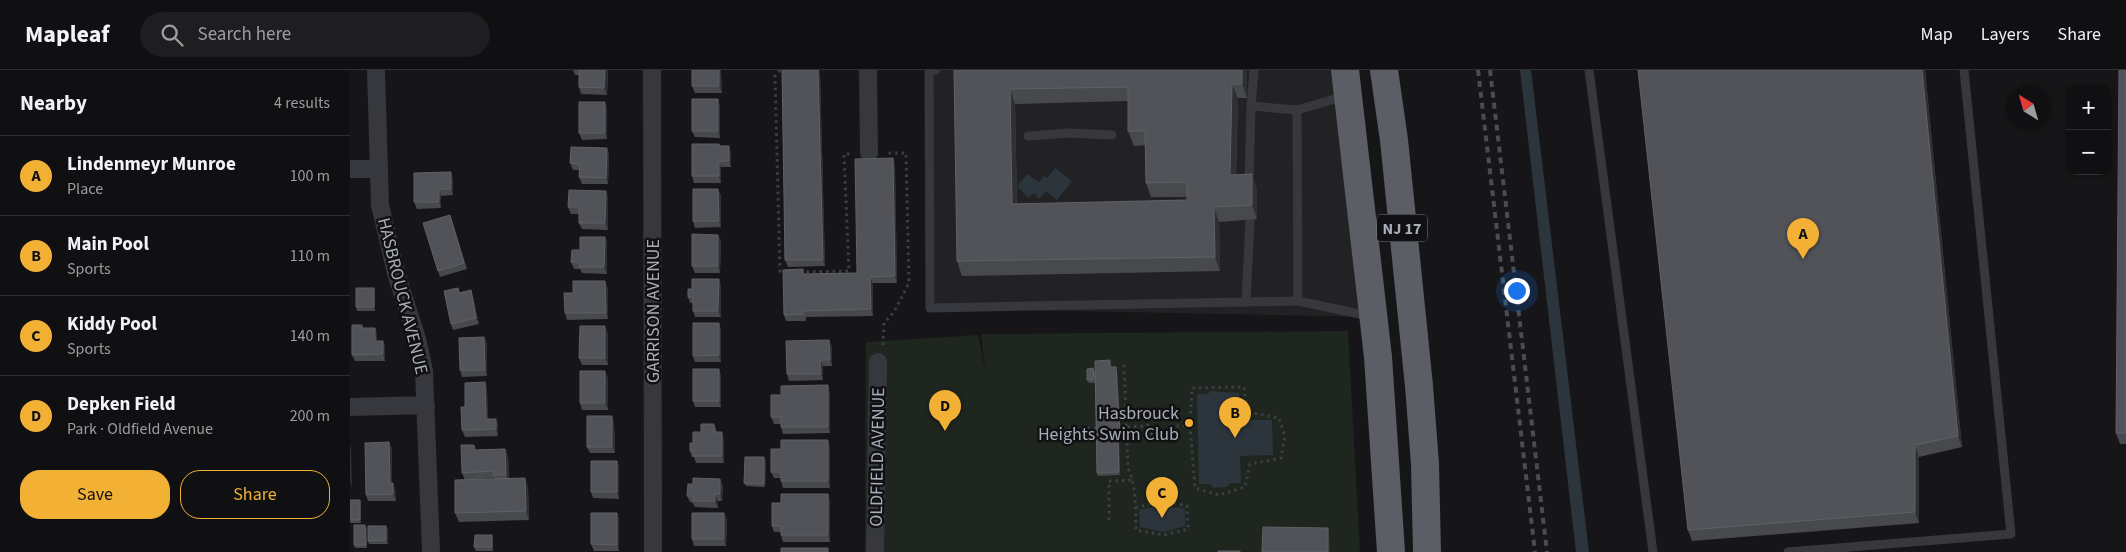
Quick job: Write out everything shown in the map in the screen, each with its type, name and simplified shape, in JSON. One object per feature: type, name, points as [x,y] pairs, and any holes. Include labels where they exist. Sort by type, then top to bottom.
[{"type":"highway","name":"NJ 17","points":[[1384,70],[1394,140],[1419,386],[1425,464],[1427,552]]},
{"type":"highway","name":"NJ 17","points":[[1346,82],[1374,317],[1391,552]]},
{"type":"street","name":"HASBROUCK AVENUE","points":[[376,70],[381,213],[424,371],[431,552]]},
{"type":"street","name":"GARRISON AVENUE","points":[[652,70],[654,552]]},
{"type":"street","points":[[868,70],[869,153]]},
{"type":"street","points":[[350,169],[378,169]]},
{"type":"street","name":"OLDFIELD AVENUE","points":[[875,552],[878,362]]},
{"type":"street","points":[[350,407],[426,405]]},
{"type":"lane","points":[[936,70],[928,70],[930,308],[1298,301],[1374,317]]},
{"type":"lane","points":[[1249,189],[1254,70]]},
{"type":"lane","points":[[1589,70],[1654,552]]},
{"type":"lane","points":[[1788,552],[2011,534],[1964,70]]},
{"type":"lane","points":[[1251,106],[1297,110],[1346,82]]},
{"type":"lane","points":[[1297,110],[1298,301]]},
{"type":"lane","points":[[1028,136],[1070,133],[1112,135]]},
{"type":"lane","points":[[1246,302],[1250,220]]},
{"type":"path","points":[[780,70],[775,76],[780,272],[790,272]]},
{"type":"path","points":[[869,153],[906,152],[909,284],[894,312],[883,327],[883,348],[878,362]]},
{"type":"path","points":[[800,272],[849,271],[844,154]]},
{"type":"path","points":[[1124,365],[1128,468],[1134,480],[1134,508],[1136,530],[1164,535],[1188,529],[1187,506],[1164,501],[1134,508]]},
{"type":"path","points":[[1244,387],[1247,412],[1279,418],[1285,436],[1281,458],[1250,464],[1245,487],[1219,495],[1195,488],[1190,426],[1192,388],[1244,387]]},
{"type":"path","points":[[1159,415],[1166,418],[1170,426],[1167,433],[1159,436],[1151,433],[1148,426],[1151,418],[1159,415]]},
{"type":"path","points":[[1121,427],[1148,426]]},
{"type":"path","points":[[1170,426],[1190,426]]},
{"type":"path","points":[[1068,429],[1098,428]]},
{"type":"path","points":[[1109,520],[1109,481],[1134,480]]},
{"type":"shaded area","points":[[929,70],[1340,70],[1374,317],[930,308]]},
{"type":"shaded area","points":[[1520,70],[1531,70],[1589,552],[1576,552]]},
{"type":"shaded area","points":[[1055,168],[1072,181],[1057,200],[1046,191],[1039,199],[1034,193],[1028,198],[1017,186],[1027,174],[1039,182],[1044,176],[1047,178]]},
{"type":"shaded area","name":"Hasbrouck Heights Swim Club","points":[[1348,331],[1360,552],[865,552],[866,342],[978,335],[985,370],[981,334]]},
{"type":"shaded area","points":[[1210,391],[1239,393],[1239,420],[1272,420],[1273,455],[1240,456],[1241,483],[1230,483],[1227,487],[1213,488],[1210,484],[1199,484],[1197,394],[1208,394]]},
{"type":"shaded area","points":[[1164,505],[1185,509],[1185,526],[1164,532],[1140,527],[1139,510]]},
{"type":"building","points":[[579,70],[605,70],[604,88],[579,87]]},
{"type":"building","points":[[692,70],[719,70],[719,86],[692,86]]},
{"type":"building","points":[[782,70],[818,70],[823,260],[785,260]]},
{"type":"building","points":[[954,70],[1242,70],[1242,84],[1232,84],[1230,175],[1252,174],[1252,205],[1214,207],[1215,257],[957,261]],"holes":[[[1128,87],[1128,131],[1145,131],[1146,183],[1187,182],[1187,200],[1012,204],[1010,89]]]},
{"type":"building","points":[[1638,70],[1922,70],[1958,436],[1915,445],[1915,512],[1688,530]]},
{"type":"building","points":[[2119,70],[2126,70],[2126,433],[2116,433]]},
{"type":"building","points":[[692,99],[718,99],[718,131],[692,131]]},
{"type":"building","points":[[579,102],[605,102],[605,133],[579,133]]},
{"type":"building","points":[[692,144],[729,146],[729,161],[719,161],[719,176],[692,176]]},
{"type":"building","points":[[571,147],[607,148],[606,178],[579,177],[580,164],[570,163]]},
{"type":"building","points":[[893,158],[895,276],[870,277],[871,309],[803,311],[803,314],[784,315],[783,270],[803,269],[803,274],[857,273],[855,159]]},
{"type":"building","points":[[451,172],[451,189],[439,189],[439,202],[414,202],[414,173]]},
{"type":"building","points":[[693,189],[718,189],[719,221],[693,221]]},
{"type":"building","points":[[569,190],[606,191],[605,223],[579,223],[579,207],[568,207]]},
{"type":"building","points":[[450,215],[464,263],[438,271],[423,223]]},
{"type":"building","points":[[692,234],[718,235],[718,266],[692,266]]},
{"type":"building","points":[[580,237],[605,237],[604,267],[579,267],[579,262],[571,262],[572,250],[580,250]]},
{"type":"building","points":[[692,279],[719,279],[718,311],[693,311],[693,297],[688,297],[688,289],[692,289]]},
{"type":"building","points":[[573,281],[605,281],[606,313],[565,313],[564,293],[573,293]]},
{"type":"building","points":[[356,288],[374,288],[374,307],[356,307]]},
{"type":"building","points":[[458,288],[459,293],[471,290],[476,318],[451,324],[444,291]]},
{"type":"building","points":[[693,323],[719,323],[719,355],[693,356]]},
{"type":"building","points":[[352,325],[362,325],[362,328],[375,328],[375,341],[383,341],[383,354],[352,355]]},
{"type":"building","points":[[580,326],[605,326],[605,358],[579,358]]},
{"type":"building","points":[[484,337],[485,370],[460,370],[459,338]]},
{"type":"building","points":[[829,340],[830,360],[820,360],[821,374],[787,374],[786,341]]},
{"type":"building","name":"Hasbrouck Heights Swim Club","points":[[1110,360],[1110,367],[1116,367],[1120,436],[1118,436],[1119,472],[1097,473],[1095,361]]},
{"type":"building","points":[[1093,368],[1094,379],[1087,380],[1087,369]]},
{"type":"building","points":[[693,369],[719,369],[719,401],[693,401]]},
{"type":"building","points":[[580,371],[605,371],[605,403],[580,403]]},
{"type":"building","points":[[485,382],[486,419],[496,419],[496,429],[462,430],[461,407],[465,407],[465,383]]},
{"type":"building","points":[[828,385],[828,427],[781,427],[781,417],[771,417],[771,395],[781,395],[781,386]]},
{"type":"building","points":[[587,416],[612,416],[612,447],[587,447]]},
{"type":"building","points":[[701,424],[714,424],[714,432],[722,432],[722,456],[693,456],[694,451],[690,451],[690,443],[693,443],[693,432],[701,432]]},
{"type":"building","points":[[781,440],[828,440],[828,481],[781,481],[781,472],[771,472],[771,449],[781,449]]},
{"type":"building","points":[[389,442],[390,483],[393,483],[393,494],[366,495],[365,443]]},
{"type":"building","points":[[461,445],[474,445],[475,450],[505,449],[506,475],[493,475],[493,471],[462,473]]},
{"type":"building","points":[[745,457],[764,457],[764,484],[744,483]]},
{"type":"building","points":[[591,461],[617,461],[617,492],[591,492]]},
{"type":"building","points":[[525,478],[526,511],[455,513],[455,480]]},
{"type":"building","points":[[693,478],[720,479],[720,494],[715,494],[715,501],[693,501],[693,496],[687,496],[688,484],[693,484]]},
{"type":"building","points":[[781,494],[828,494],[828,535],[781,535],[781,526],[772,526],[772,503],[781,503]]},
{"type":"building","points":[[350,500],[360,500],[360,520],[350,520]]},
{"type":"building","points":[[591,513],[617,513],[617,545],[591,544]]},
{"type":"building","points":[[692,513],[724,513],[724,539],[692,539]]},
{"type":"building","points":[[354,525],[365,525],[366,545],[354,545]]},
{"type":"building","points":[[368,526],[386,526],[386,540],[368,541]]},
{"type":"building","points":[[1263,527],[1328,528],[1328,552],[1262,552]]},
{"type":"building","points":[[475,535],[492,535],[492,547],[474,547]]},
{"type":"building","points":[[781,548],[828,548],[828,552],[781,552]]},
{"type":"building","points":[[1240,551],[1240,552],[1218,552]]},
{"type":"railway","points":[[1478,70],[1535,552]]},
{"type":"railway","points":[[1490,70],[1547,552]]},
{"type":"place","name":"Lindenmeyr Munroe","points":[[1803,259]]},
{"type":"place","name":"Hasbrouck Heights Swim Club","points":[[1189,423]]},
{"type":"place","name":"Depken Field","points":[[945,431]]},
{"type":"place","name":"Main Pool","points":[[1235,438]]},
{"type":"place","name":"Kiddy Pool","points":[[1162,518]]}]
